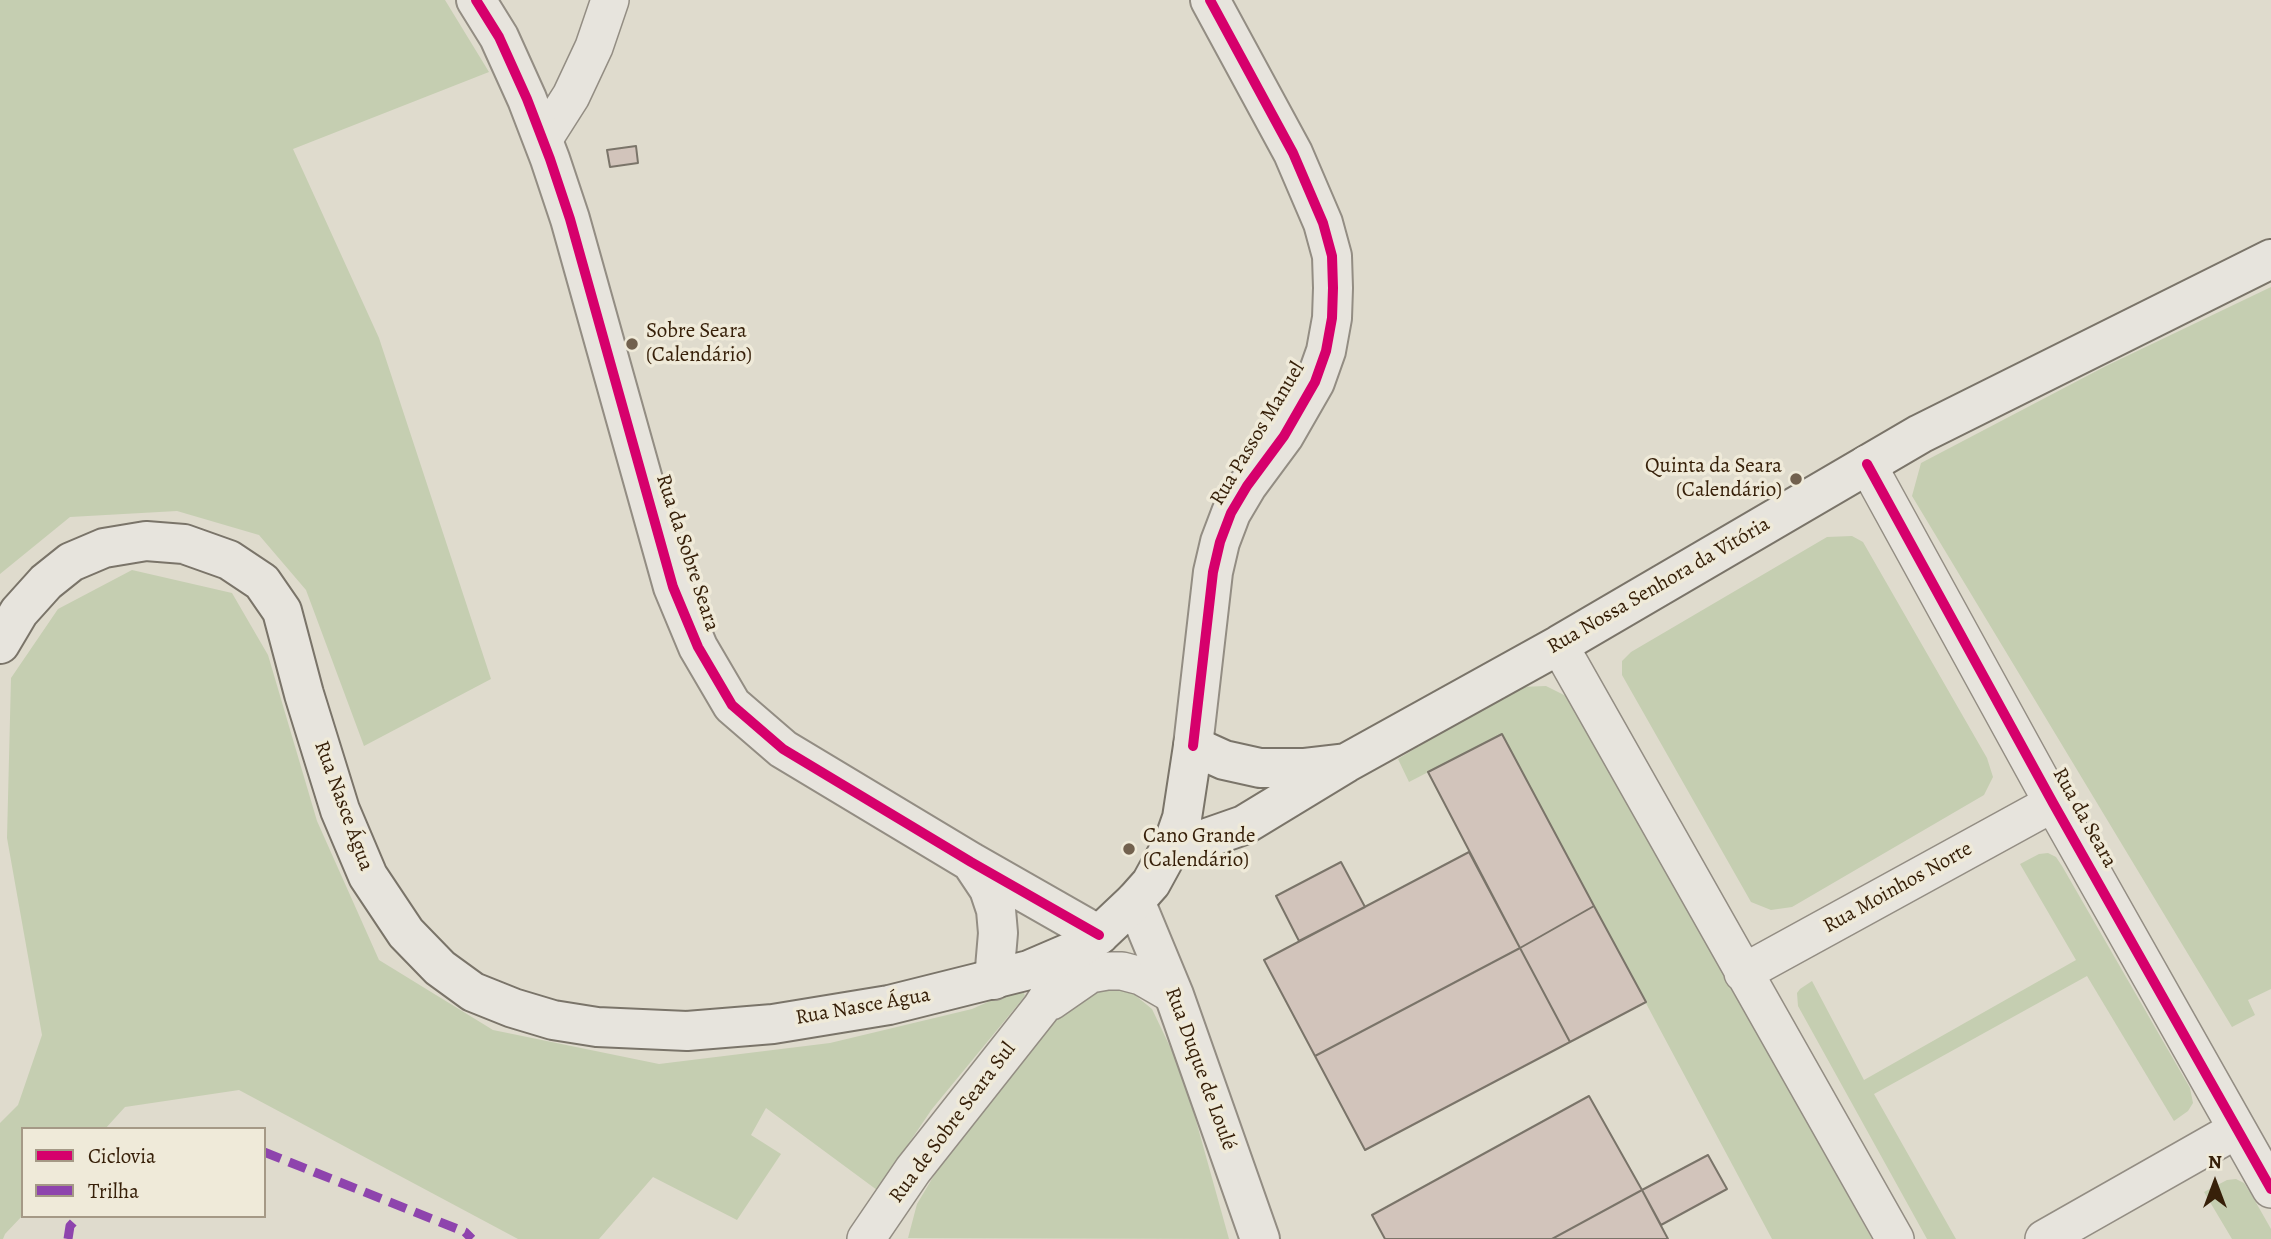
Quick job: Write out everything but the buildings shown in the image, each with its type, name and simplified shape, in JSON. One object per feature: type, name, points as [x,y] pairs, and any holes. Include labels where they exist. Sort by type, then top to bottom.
[{"type":"main road","name":"Rua da Sobre Seara","points":[[475,0],[499,37],[543,140],[570,219],[673,587],[698,648],[714,678],[732,705],[783,749],[971,862],[1088,942]]},
{"type":"main road","name":"Rua Passos Manuel","points":[[995,980],[1029,970],[1088,942],[1135,901],[1151,883],[1174,841],[1182,818],[1213,572],[1220,542],[1231,513],[1247,486],[1284,436],[1315,382],[1326,351],[1332,318],[1333,288],[1332,256],[1324,223],[1293,153],[1210,0]]},
{"type":"main road","name":"Rua Nossa Senhora da Vitória","points":[[1174,841],[1204,839],[1244,825],[1346,763],[1559,645],[1920,434],[2271,258]]},
{"type":"main road","name":"Rua Nasce Água","points":[[0,644],[19,612],[46,582],[71,562],[104,548],[146,541],[184,544],[229,559],[262,582],[282,611],[304,694],[340,810],[368,876],[406,933],[440,968],[473,992],[513,1008],[553,1020],[597,1027],[687,1031],[773,1024],[889,1005],[995,980]]},
{"type":"main road","name":"Rua Nossa Senhora da Vitória","points":[[1193,746],[1224,760],[1260,768],[1303,768],[1346,763]]},
{"type":"main road","name":"Rua da Sobre Seara","points":[[971,862],[989,889],[996,910],[998,933],[995,980]]},
{"type":"main road","name":"Rua Duque de Loulé","points":[[1135,901],[1174,995],[1260,1239]]},
{"type":"street","points":[[543,140],[570,96],[594,47],[610,0]]},
{"type":"street","name":"Rua da Seara","points":[[1867,464],[2053,803],[2271,1189]]},
{"type":"street","points":[[1559,645],[1895,1239]]},
{"type":"street","name":"Rua Moinhos Norte","points":[[1743,973],[2053,803]]},
{"type":"street","name":"Rua de Sobre Seara Sul","points":[[866,1239],[914,1170],[1041,1008],[1088,942]]},
{"type":"street","name":"Rua de Sobre Seara Sul","points":[[1041,1008],[1090,974],[1107,971],[1122,971],[1141,976],[1174,995]]},
{"type":"street","points":[[2044,1239],[2236,1130]]},
{"type":"green space","points":[[0,0],[445,0],[489,72],[293,149],[379,338],[491,679],[364,746],[306,590],[259,535],[177,511],[70,517],[0,574]]},
{"type":"green space","points":[[2271,287],[2271,989],[2248,1000],[2255,1015],[2232,1027],[1912,496],[1921,463],[2106,366]]},
{"type":"green space","points":[[1852,536],[1863,542],[1987,758],[1993,777],[1984,795],[1792,907],[1771,910],[1751,902],[1622,675],[1622,661],[1631,652],[1827,537]]},
{"type":"green space","points":[[132,570],[232,593],[268,655],[317,821],[379,960],[493,1030],[659,1064],[830,1043],[972,1009],[1017,989],[1023,990],[1025,996],[932,1109],[877,1190],[766,1108],[751,1135],[781,1154],[737,1220],[653,1177],[599,1239],[518,1239],[239,1090],[125,1107],[107,1127],[21,1127],[21,1217],[3,1239],[0,1239],[0,1123],[18,1105],[42,1035],[7,838],[11,678],[58,609]]},
{"type":"green space","points":[[1546,686],[1568,697],[1585,724],[1872,1239],[1772,1239],[1502,734],[1409,782],[1398,759],[1492,701],[1520,687]]},
{"type":"green space","points":[[2048,853],[2056,857],[2062,866],[2190,1088],[2193,1103],[2188,1111],[2174,1121],[2087,976],[1874,1094],[1956,1239],[1927,1239],[1798,1006],[1797,993],[1812,981],[1864,1080],[2076,960],[2020,864],[2039,854]]},
{"type":"green space","points":[[1125,987],[1152,1009],[1183,1074],[1229,1239],[908,1238],[917,1204],[960,1132],[1052,1021],[1092,990]]},
{"type":"green space","points":[[2236,1179],[2244,1183],[2250,1192],[2271,1229],[2271,1239],[2232,1239],[2204,1192],[2227,1180]]},
{"type":"marked path","points":[[266,1153],[465,1232],[472,1239]]},
{"type":"marked path","points":[[68,1239],[70,1226],[77,1218]]},
{"type":"cycle path","points":[[476,0],[499,37],[550,159],[570,219],[673,587],[698,647],[732,705],[783,749],[1099,935]]},
{"type":"cycle path","points":[[1193,746],[1213,572],[1220,542],[1231,513],[1247,486],[1284,436],[1315,382],[1326,351],[1332,318],[1333,288],[1332,256],[1323,223],[1293,153],[1210,0]]},
{"type":"cycle path","points":[[1867,464],[2053,803],[2271,1189]]},
{"type":"place","name":"Sobre Seara (Calendário)","points":[[632,344]]},
{"type":"place","name":"Quinta da Seara (Calendário)","points":[[1796,479]]},
{"type":"place","name":"Cano Grande (Calendário)","points":[[1129,849]]}]
